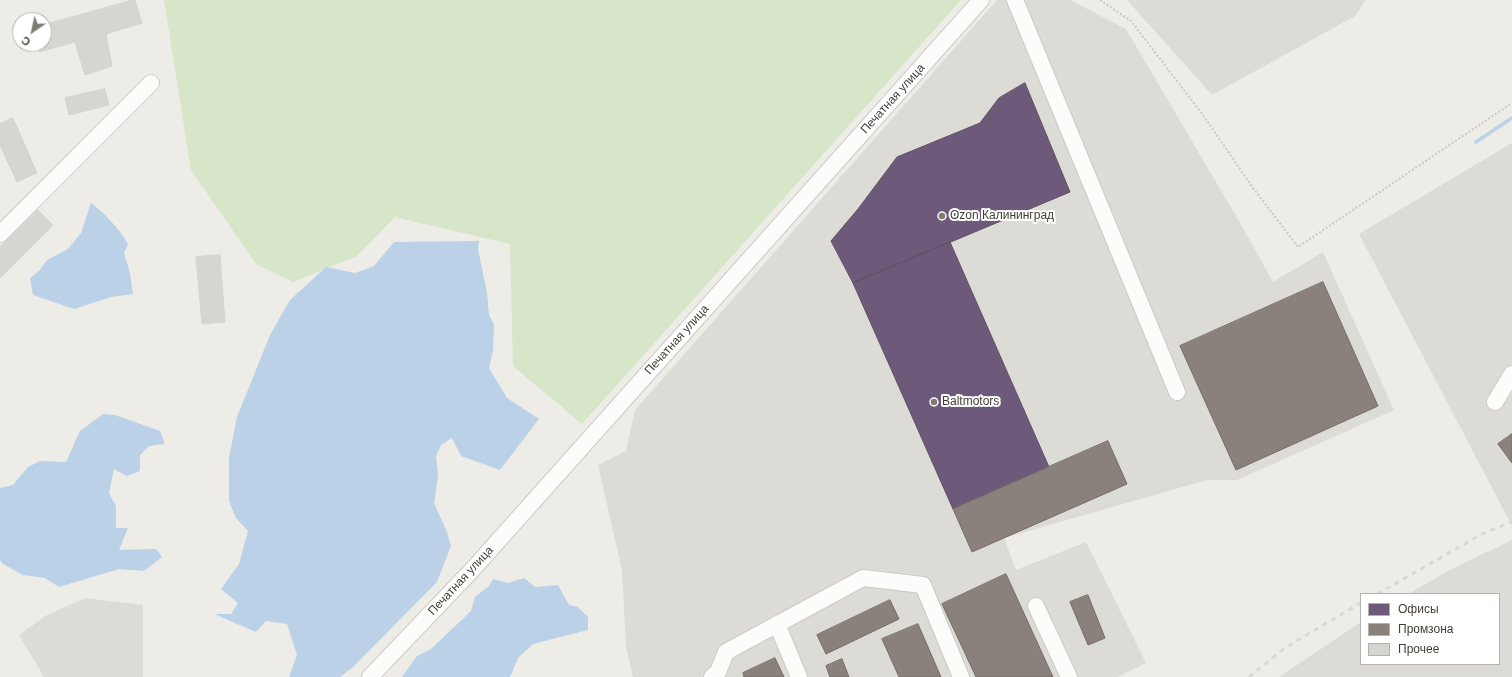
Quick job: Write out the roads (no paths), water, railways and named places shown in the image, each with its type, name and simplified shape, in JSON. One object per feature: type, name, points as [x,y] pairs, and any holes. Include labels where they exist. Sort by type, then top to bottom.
[{"type":"street","name":"Печатная улица","points":[[370,677],[473,569],[981,0]]},
{"type":"street","points":[[1015,0],[1177,392]]},
{"type":"street","points":[[0,234],[151,83]]},
{"type":"street","points":[[1495,402],[1512,374]]},
{"type":"street","points":[[712,677],[718,672],[726,652],[863,578],[923,585],[961,677]]},
{"type":"street","points":[[1036,606],[1068,677]]},
{"type":"street","points":[[777,624],[799,677]]},
{"type":"water","points":[[91,203],[102,212],[120,232],[128,244],[124,253],[130,273],[133,294],[111,297],[74,309],[33,295],[30,278],[39,271],[47,260],[68,249],[81,233]]},
{"type":"water","points":[[479,241],[478,249],[487,293],[489,315],[494,324],[493,350],[489,368],[507,398],[539,419],[500,470],[461,456],[452,438],[441,445],[436,456],[438,476],[434,503],[447,532],[451,546],[437,582],[352,668],[340,677],[289,677],[297,655],[287,624],[266,621],[256,632],[214,614],[231,614],[238,603],[221,589],[239,564],[248,531],[236,518],[229,501],[229,458],[237,417],[270,335],[290,300],[326,267],[355,273],[374,266],[394,242]]},
{"type":"water","points":[[103,414],[115,415],[160,431],[165,444],[149,446],[140,455],[140,471],[127,476],[114,469],[109,493],[116,506],[116,528],[128,528],[119,550],[156,549],[162,557],[144,571],[119,569],[59,587],[45,578],[23,575],[3,564],[0,560],[0,488],[13,485],[28,467],[40,461],[66,462],[80,431]]},
{"type":"water","points":[[524,578],[535,587],[558,585],[569,605],[578,607],[588,617],[588,630],[533,644],[518,658],[510,677],[402,677],[417,656],[431,649],[471,611],[475,597],[489,586],[493,579],[508,583]]},
{"type":"waterway","points":[[1476,142],[1512,118]]},
{"type":"railway","points":[[1379,593],[1484,533],[1512,522]]},
{"type":"railway","points":[[1249,677],[1286,647],[1360,604]]},
{"type":"place","name":"Ozon Калининград","points":[[942,216]]},
{"type":"place","name":"Baltmotors","points":[[934,402]]}]
